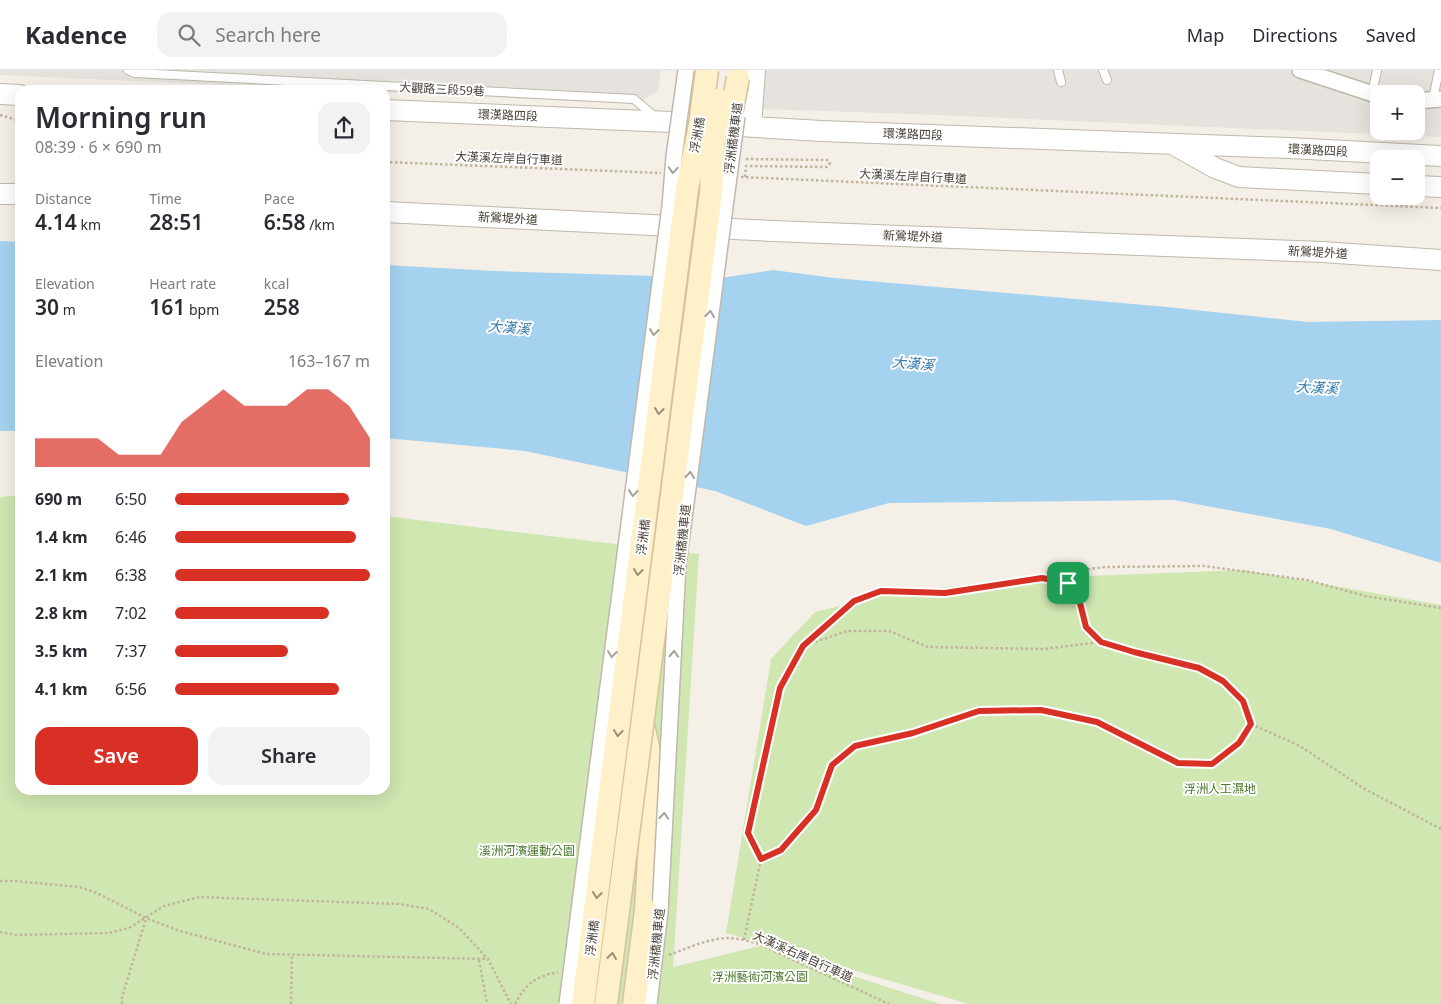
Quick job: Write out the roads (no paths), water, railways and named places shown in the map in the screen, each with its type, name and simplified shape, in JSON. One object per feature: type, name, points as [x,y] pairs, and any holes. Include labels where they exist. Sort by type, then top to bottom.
[{"type":"main road","points":[[687,189],[686,124],[693,70]]},
{"type":"main road","name":"浮洲橋","points":[[583,1004],[687,189],[700,125],[707,70]]},
{"type":"main road","name":"浮洲橋","points":[[606,1004],[711,193],[712,147],[739,72]]},
{"type":"main road","name":"浮洲橋","points":[[634,1004],[646,910],[654,773],[643,723]]},
{"type":"street","points":[[666,121],[679,70]]},
{"type":"street","points":[[567,1004],[686,70]]},
{"type":"street","points":[[1300,70],[1370,93]]},
{"type":"street","points":[[739,72],[751,126]]},
{"type":"street","name":"浮洲橋機車道","points":[[648,1004],[660,912],[678,564],[738,103],[739,72]]},
{"type":"street","points":[[0,94],[15,95]]},
{"type":"street","name":"環漢路四段","points":[[390,110],[666,121],[821,131],[1441,156]]},
{"type":"street","points":[[1172,144],[1215,168],[1239,177],[1370,184]]},
{"type":"street","points":[[1425,186],[1441,187]]},
{"type":"street","name":"新鶯堤外道","points":[[390,212],[772,231],[1322,252],[1441,260]]},
{"type":"street","points":[[641,1004],[658,863],[663,839]]},
{"type":"lane","name":"大觀路三段59巷","points":[[128,70],[135,73],[365,85]]},
{"type":"lane","points":[[1058,70],[1061,82]]},
{"type":"lane","points":[[1103,70],[1107,80]]},
{"type":"lane","points":[[1376,85],[1377,70]]},
{"type":"lane","points":[[1437,99],[1439,70]]},
{"type":"lane","name":"大觀路三段59巷","points":[[390,86],[634,99],[666,121]]},
{"type":"water","points":[[0,241],[15,242],[15,431],[0,431]]},
{"type":"water","name":"大漢溪","points":[[390,265],[495,271],[721,278],[773,270],[834,278],[1167,307],[1308,322],[1441,320],[1441,563],[1331,529],[1174,500],[889,503],[806,526],[715,491],[525,451],[390,438]]},
{"type":"park label","name":"浮洲人工濕地","points":[[1220,788]]},
{"type":"park label","name":"溪洲河濱運動公園","points":[[527,850]]},
{"type":"park label","name":"浮洲藝術河濱公園","points":[[760,976]]}]
